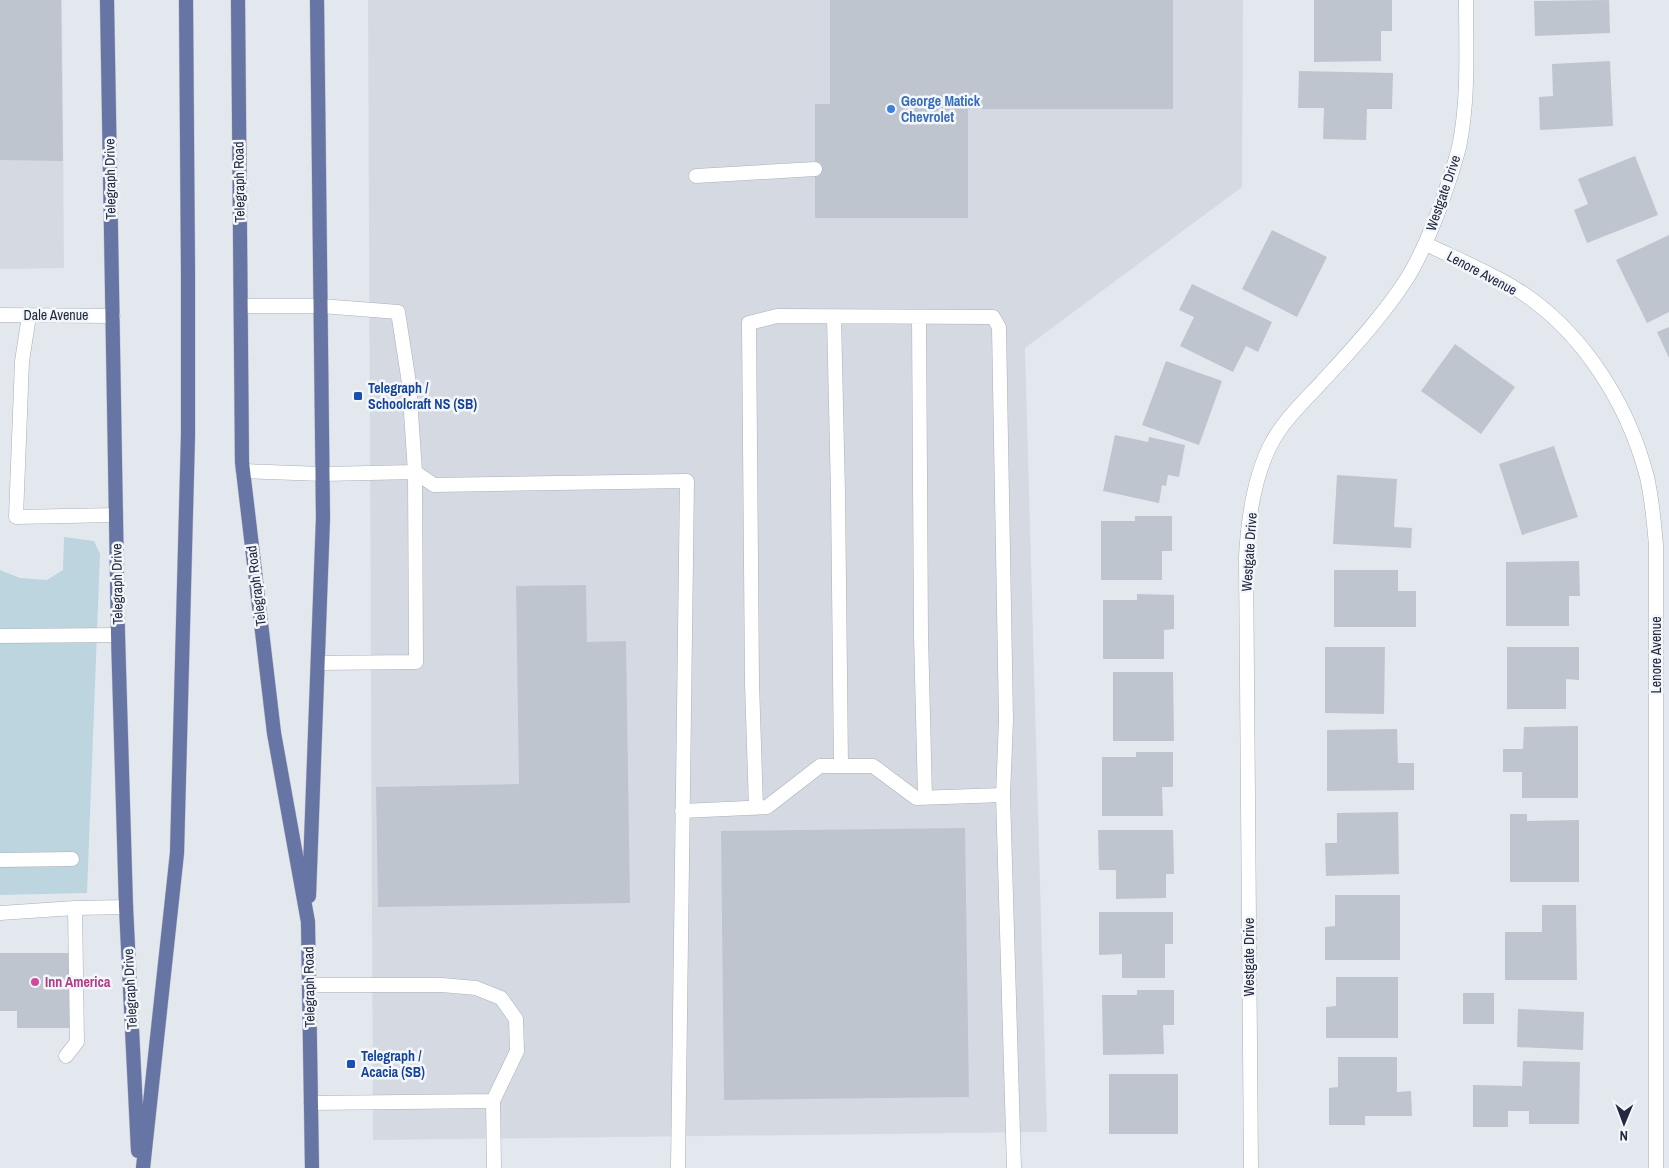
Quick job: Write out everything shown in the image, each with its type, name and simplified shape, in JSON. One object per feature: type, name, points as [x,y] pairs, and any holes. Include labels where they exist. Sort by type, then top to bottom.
[{"type":"main road","name":"Telegraph Drive","points":[[107,0],[118,635],[126,907],[138,1168]]},
{"type":"main road","points":[[142,1168],[177,853],[188,435],[186,0]]},
{"type":"main road","name":"Telegraph Road","points":[[238,0],[243,471],[274,733],[308,922],[312,1168]]},
{"type":"main road","points":[[308,922],[323,518],[317,0]]},
{"type":"street","name":"Westgate Drive","points":[[1250,1168],[1246,566],[1248,525],[1262,462],[1270,444],[1284,424],[1349,353],[1383,312],[1406,280],[1426,244],[1451,178],[1459,145],[1465,94],[1466,0]]},
{"type":"street","points":[[696,176],[815,169]]},
{"type":"street","name":"Lenore Avenue","points":[[1426,244],[1508,284],[1542,308],[1572,336],[1598,370],[1620,407],[1638,446],[1647,478],[1653,509],[1656,545],[1656,1168]]},
{"type":"street","points":[[241,306],[321,306],[398,312],[409,383],[415,472],[416,662],[318,663]]},
{"type":"street","name":"Dale Avenue","points":[[0,315],[112,316]]},
{"type":"street","points":[[29,316],[22,361],[16,517],[116,515]]},
{"type":"street","points":[[756,808],[752,683],[749,323],[777,316],[993,317],[999,327],[1006,720],[1003,795],[1014,1168]]},
{"type":"street","points":[[834,316],[841,766]]},
{"type":"street","points":[[919,317],[924,798]]},
{"type":"street","points":[[243,471],[323,474],[415,472],[434,485],[687,481],[678,1168]]},
{"type":"street","points":[[0,636],[118,635]]},
{"type":"street","points":[[682,811],[767,807],[820,766],[872,766],[916,798],[1003,795]]},
{"type":"street","points":[[0,860],[72,859]]},
{"type":"street","points":[[0,913],[126,907]]},
{"type":"street","points":[[66,1056],[78,1042],[75,908]]},
{"type":"street","points":[[309,985],[442,985],[476,988],[502,998],[516,1019],[517,1050],[493,1101],[494,1168]]},
{"type":"street","points":[[311,1103],[493,1101]]},
{"type":"shaded area","points":[[0,0],[62,0],[64,268],[0,269]]},
{"type":"shaded area","points":[[368,0],[1243,0],[1242,187],[1025,348],[1047,1132],[373,1140]]},
{"type":"shaded area","points":[[64,537],[94,541],[100,554],[87,893],[0,895],[0,570],[20,578],[47,580],[63,570]]},
{"type":"building","points":[[0,0],[61,0],[63,161],[0,160]]},
{"type":"building","name":"George Matick Chevrolet","points":[[830,0],[1173,0],[1173,109],[968,109],[968,218],[815,218],[815,104],[830,104]]},
{"type":"building","points":[[1314,0],[1392,0],[1392,31],[1381,31],[1381,61],[1314,62]]},
{"type":"building","points":[[1609,0],[1610,33],[1535,36],[1534,1]]},
{"type":"building","points":[[1610,61],[1613,126],[1540,130],[1539,97],[1553,96],[1552,64]]},
{"type":"building","points":[[1299,71],[1393,73],[1392,109],[1367,109],[1366,140],[1323,139],[1324,108],[1298,108]]},
{"type":"building","points":[[1635,156],[1658,215],[1587,243],[1574,210],[1588,204],[1578,179]]},
{"type":"building","points":[[1272,230],[1327,257],[1297,317],[1242,289]]},
{"type":"building","points":[[1669,235],[1669,312],[1647,323],[1616,260]]},
{"type":"building","points":[[1192,284],[1272,322],[1258,352],[1246,346],[1233,372],[1180,346],[1194,317],[1179,310]]},
{"type":"building","points":[[1669,327],[1669,358],[1657,332]]},
{"type":"building","points":[[1455,344],[1515,387],[1481,434],[1421,391]]},
{"type":"building","points":[[1166,361],[1222,381],[1199,445],[1142,425]]},
{"type":"building","points":[[1115,435],[1148,442],[1149,437],[1185,445],[1179,477],[1168,475],[1166,486],[1162,485],[1159,503],[1103,491]]},
{"type":"building","points":[[1554,446],[1578,517],[1522,535],[1499,464]]},
{"type":"building","points":[[1337,475],[1397,479],[1394,527],[1412,528],[1411,548],[1333,544]]},
{"type":"building","points":[[1135,516],[1172,516],[1172,551],[1162,551],[1162,580],[1101,580],[1101,521],[1135,521]]},
{"type":"building","points":[[1579,561],[1580,596],[1569,596],[1569,626],[1506,626],[1506,562]]},
{"type":"building","points":[[1334,570],[1398,570],[1398,591],[1416,591],[1416,627],[1334,627]]},
{"type":"building","points":[[586,585],[587,642],[626,641],[630,903],[378,907],[376,787],[519,784],[516,586]]},
{"type":"building","points":[[1137,594],[1174,595],[1174,629],[1164,630],[1164,659],[1103,659],[1103,600],[1137,600]]},
{"type":"building","points":[[1325,647],[1385,647],[1384,714],[1325,713]]},
{"type":"building","points":[[1507,647],[1579,647],[1579,680],[1566,679],[1566,709],[1507,709]]},
{"type":"building","points":[[1113,672],[1173,672],[1174,741],[1113,741]]},
{"type":"building","points":[[1578,726],[1578,798],[1522,798],[1522,772],[1503,772],[1503,749],[1523,749],[1524,727]]},
{"type":"building","points":[[1397,729],[1398,763],[1414,763],[1414,790],[1327,791],[1327,730]]},
{"type":"building","points":[[1136,752],[1173,752],[1173,787],[1162,787],[1163,816],[1102,816],[1102,757],[1136,757]]},
{"type":"building","points":[[1398,812],[1399,874],[1326,876],[1325,843],[1337,843],[1337,813]]},
{"type":"building","points":[[1510,814],[1527,814],[1527,821],[1579,820],[1579,882],[1510,882]]},
{"type":"building","points":[[965,828],[969,1097],[724,1100],[721,831]]},
{"type":"building","points":[[1098,830],[1173,830],[1174,874],[1166,874],[1166,898],[1116,899],[1116,870],[1099,870]]},
{"type":"building","points":[[1335,895],[1400,895],[1400,960],[1325,960],[1325,927],[1335,926]]},
{"type":"building","points":[[1542,905],[1576,905],[1577,980],[1505,980],[1505,932],[1542,932]]},
{"type":"building","points":[[1099,912],[1173,912],[1173,944],[1165,944],[1165,978],[1122,978],[1122,954],[1099,955]]},
{"type":"building","name":"Inn America","points":[[0,953],[71,953],[71,1028],[17,1028],[17,1011],[0,1011]]},
{"type":"building","points":[[1336,977],[1398,977],[1398,1038],[1326,1038],[1326,1007],[1336,1006]]},
{"type":"building","points":[[1137,990],[1174,990],[1174,1025],[1163,1025],[1164,1054],[1103,1055],[1102,995],[1137,995]]},
{"type":"building","points":[[1463,993],[1494,993],[1494,1024],[1463,1024]]},
{"type":"building","points":[[1518,1009],[1584,1012],[1583,1050],[1517,1047]]},
{"type":"building","points":[[1338,1057],[1397,1057],[1397,1092],[1411,1091],[1412,1116],[1365,1116],[1365,1125],[1329,1125],[1329,1088],[1338,1087]]},
{"type":"building","points":[[1523,1061],[1580,1062],[1579,1124],[1529,1124],[1529,1111],[1508,1111],[1508,1127],[1473,1127],[1473,1085],[1522,1086]]},
{"type":"building","points":[[1109,1074],[1178,1074],[1178,1134],[1109,1134]]},
{"type":"place","name":"George Matick Chevrolet","points":[[891,109]]},
{"type":"place","name":"Telegraph / Schoolcraft NS (SB)","points":[[358,396]]},
{"type":"place","name":"Inn America","points":[[35,982]]},
{"type":"place","name":"Telegraph / Acacia (SB)","points":[[351,1064]]}]
